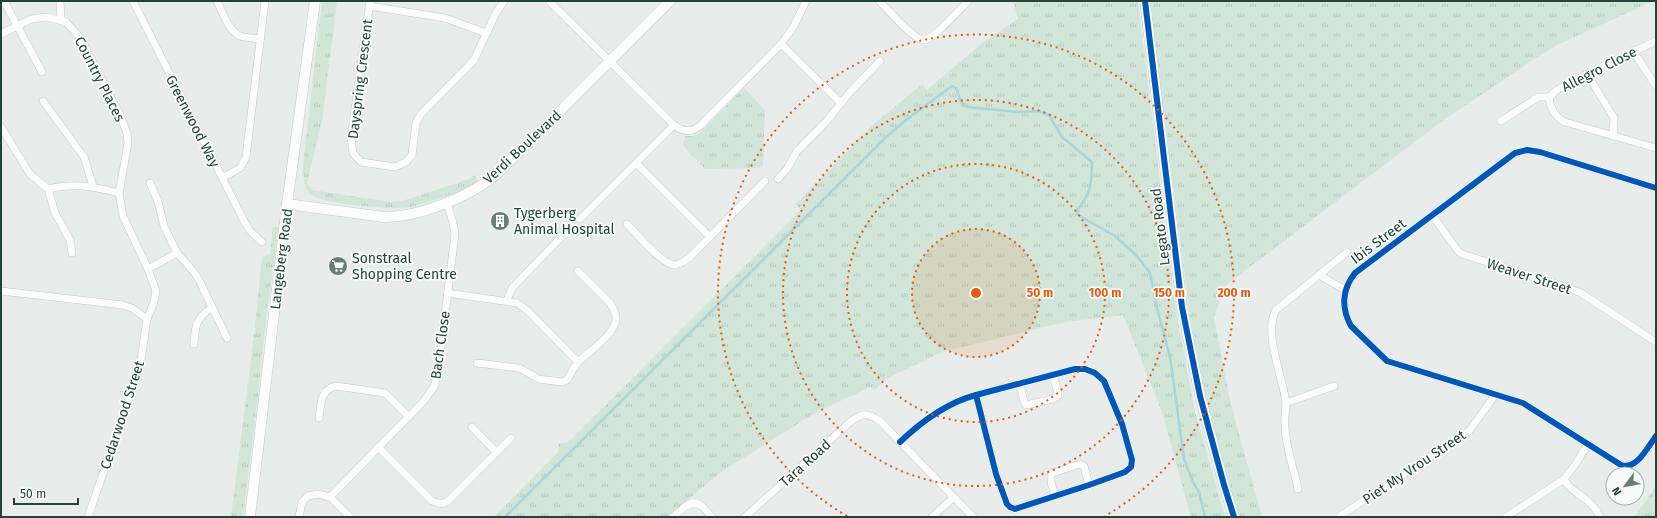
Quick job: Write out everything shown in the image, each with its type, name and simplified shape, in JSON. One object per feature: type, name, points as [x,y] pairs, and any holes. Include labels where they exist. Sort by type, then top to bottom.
[{"type":"street","points":[[4,1],[42,72]]},
{"type":"street","points":[[1,34],[32,19],[42,17],[61,20],[60,1]]},
{"type":"street","name":"Greenwood Way","points":[[133,1],[222,178],[240,168],[246,157],[265,1]]},
{"type":"street","points":[[217,1],[229,25],[235,32],[241,36],[260,39]]},
{"type":"street","name":"Langeberg Road","points":[[250,517],[287,204],[315,1]]},
{"type":"street","name":"Dayspring Crescent","points":[[486,33],[445,18],[369,4],[351,138],[353,153],[361,162],[395,167],[409,159],[413,152],[416,123],[421,114],[474,60],[486,33],[504,1]]},
{"type":"street","points":[[549,1],[674,125],[687,131],[698,128],[781,44],[791,31],[806,1]]},
{"type":"street","name":"Verdi Boulevard","points":[[287,204],[384,217],[396,217],[447,202],[473,191],[486,183],[496,174],[670,1]]},
{"type":"street","points":[[879,1],[914,35],[925,40],[933,36],[968,1]]},
{"type":"street","name":"Legato Road","points":[[1145,1],[1182,307],[1200,396],[1224,486],[1234,517]]},
{"type":"street","name":"Country Places","points":[[61,20],[71,26],[81,39],[124,125],[128,143],[119,193]]},
{"type":"street","name":"Allegro Close","points":[[1656,41],[1587,74],[1557,90],[1549,97],[1551,107],[1560,119],[1565,122],[1656,148]]},
{"type":"street","points":[[781,44],[841,103]]},
{"type":"street","points":[[1633,52],[1656,86]]},
{"type":"street","points":[[778,179],[787,169],[797,151],[826,122],[841,103],[880,61]]},
{"type":"street","points":[[1587,74],[1614,118],[1613,136]]},
{"type":"street","points":[[1501,121],[1535,99],[1549,97]]},
{"type":"street","points":[[43,101],[81,151],[87,164],[93,186]]},
{"type":"street","points":[[580,219],[674,125]]},
{"type":"street","points":[[1,128],[30,174],[48,189],[54,210],[70,240],[72,253]]},
{"type":"street","name":"Ibis Street","points":[[1656,188],[1540,152],[1527,150],[1511,156],[1355,273],[1345,290],[1344,298],[1344,311],[1351,326],[1387,361],[1518,401],[1532,408],[1621,465],[1628,467],[1637,461],[1656,436]]},
{"type":"street","points":[[636,163],[710,237]]},
{"type":"street","points":[[222,178],[250,231],[262,242]]},
{"type":"street","points":[[627,224],[662,258],[673,265],[684,262],[765,181]]},
{"type":"street","points":[[150,183],[158,201],[164,226],[177,253],[194,272],[227,338]]},
{"type":"street","points":[[48,189],[68,185],[93,186],[119,193],[123,216],[148,269],[177,253]]},
{"type":"street","name":"Bach Close","points":[[330,497],[409,417],[431,392],[435,382],[455,234],[454,223],[447,202]]},
{"type":"street","name":"Weaver Street","points":[[1432,215],[1458,251],[1462,254],[1568,288],[1581,294],[1656,342]]},
{"type":"street","points":[[507,300],[512,288],[572,226]]},
{"type":"street","points":[[1298,488],[1286,438],[1286,403],[1272,335],[1272,318],[1276,310],[1347,252]]},
{"type":"street","name":"Cedarwood Street","points":[[88,517],[140,367],[147,319],[154,302],[156,291],[148,269]]},
{"type":"street","points":[[477,363],[519,368],[539,379],[562,382],[567,380],[572,369],[578,362],[610,332],[616,323],[614,309],[610,303],[578,271]]},
{"type":"street","points":[[1319,275],[1345,290]]},
{"type":"street","points":[[2,289],[123,305],[132,308],[147,319]]},
{"type":"street","points":[[447,293],[507,300],[521,305],[578,362]]},
{"type":"street","points":[[194,344],[195,326],[198,320],[212,306]]},
{"type":"street","points":[[973,517],[900,442],[936,413],[958,401],[976,395],[1075,369],[1085,369],[1095,373],[1104,381],[1122,424],[1132,460],[1131,467],[1125,472],[1015,509],[1010,507],[996,474],[976,395]]},
{"type":"street","points":[[1020,384],[1024,402],[1026,404],[1054,399],[1058,396],[1058,393],[1053,375]]},
{"type":"street","points":[[319,418],[324,393],[328,389],[336,386],[385,394],[409,417]]},
{"type":"street","points":[[1286,403],[1334,386]]},
{"type":"street","name":"Piet My Vrou Street","points":[[1340,516],[1469,431],[1496,394]]},
{"type":"street","name":"Tara Road","points":[[745,517],[850,422],[862,414],[868,414],[880,421],[900,442]]},
{"type":"street","points":[[472,427],[496,452]]},
{"type":"street","points":[[378,448],[432,501],[438,504],[448,501],[511,438]]},
{"type":"street","points":[[1506,517],[1564,479],[1588,444]]},
{"type":"street","points":[[1055,496],[1051,482],[1051,475],[1079,464],[1084,466],[1089,485]]},
{"type":"street","points":[[1564,479],[1566,484],[1589,501],[1600,517]]},
{"type":"street","points":[[299,517],[302,502],[308,496],[318,494],[330,497],[350,517]]},
{"type":"street","points":[[932,517],[954,497]]},
{"type":"street","points":[[673,517],[686,506],[694,502],[702,506],[712,517]]},
{"type":"green space","points":[[322,1],[337,1],[322,121],[307,183],[312,190],[391,202],[402,201],[469,179],[475,175],[479,182],[436,200],[401,208],[344,204],[319,198],[311,195],[307,191],[304,176],[302,174]]},
{"type":"green space","points":[[1013,1],[1138,1],[1176,312],[1196,415],[1225,517],[1191,517],[1162,412],[1123,315],[1066,322],[942,352],[888,378],[874,390],[870,387],[815,413],[720,473],[667,517],[494,517],[558,452],[559,443],[569,442],[801,210],[796,204],[874,124],[922,84],[927,90],[982,43],[1018,19]]},
{"type":"green space","points":[[1150,1],[1653,1],[1557,45],[1533,60],[1445,119],[1226,285],[1214,317],[1231,405],[1262,517],[1238,517],[1211,425],[1190,318]]},
{"type":"green space","points":[[744,88],[765,110],[763,166],[760,168],[705,169],[683,146],[685,136],[693,136],[701,132]]},
{"type":"green space","points":[[273,227],[279,227],[267,311],[243,517],[231,517],[255,328],[262,257],[270,254]]},
{"type":"green space","points":[[1656,486],[1656,517],[1633,517],[1642,506],[1645,506],[1645,502]]},
{"type":"waterway","points":[[505,517],[886,137],[906,120],[952,86],[956,88],[962,104],[967,107],[1019,112],[1038,111],[1049,115],[1062,137],[1092,162],[1090,188],[1085,199],[1077,210],[1078,215],[1115,236],[1137,256],[1150,273],[1157,308],[1170,357],[1184,459],[1193,482],[1199,492],[1205,517]]},
{"type":"cycle path","points":[[1145,1],[1182,307],[1200,396],[1234,517]]},
{"type":"cycle path","points":[[1656,188],[1540,152],[1527,150],[1515,153],[1355,273],[1347,286],[1344,299],[1344,306],[1351,326],[1387,361],[1523,403],[1621,465],[1627,466],[1637,461],[1656,436]]},
{"type":"cycle path","points":[[900,442],[926,420],[965,398],[976,395],[1075,369],[1085,369],[1095,373],[1104,381],[1122,424],[1132,460],[1131,467],[1125,472],[1089,485],[1015,509],[1010,507],[1007,504],[996,474],[976,395]]},
{"type":"place","name":"Tygerberg Animal Hospital","points":[[500,221]]},
{"type":"place","name":"Sonstraal Shopping Centre","points":[[338,266]]}]
